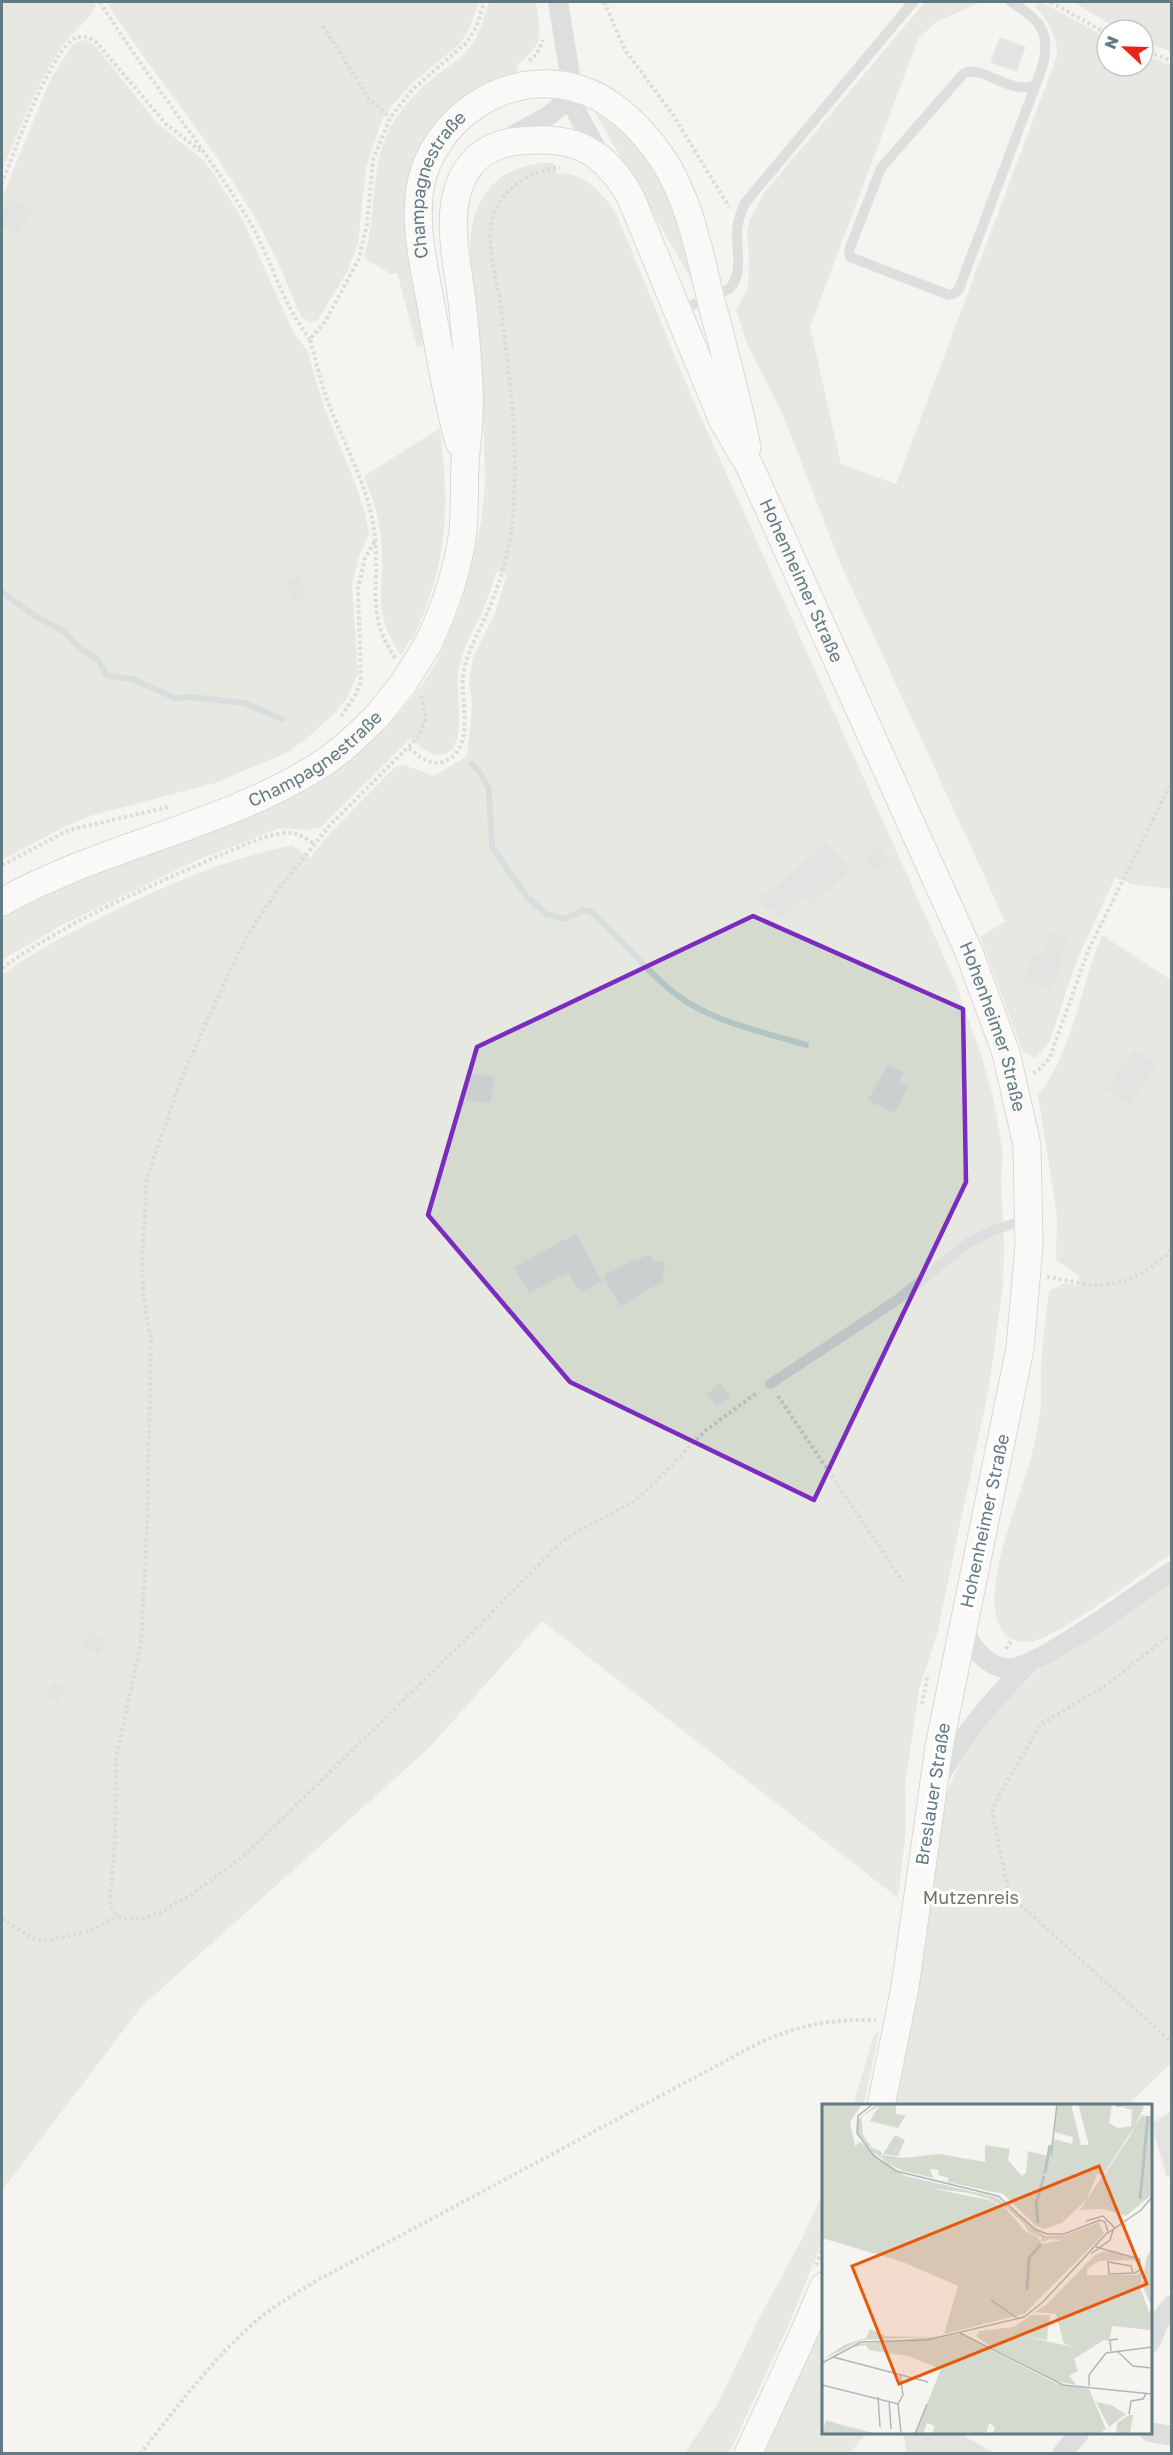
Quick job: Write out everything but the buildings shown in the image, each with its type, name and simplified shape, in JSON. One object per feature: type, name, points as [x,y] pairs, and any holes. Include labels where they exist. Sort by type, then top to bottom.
[{"type":"main road","name":"Champagnestraße","points":[[465,467],[446,391],[422,252],[418,203],[423,176],[432,152],[448,129],[465,112],[485,99],[506,90],[530,85],[550,84],[572,87]]},
{"type":"main road","name":"Hohenheimer Straße","points":[[572,87],[596,96],[620,112],[642,132],[662,158],[683,201],[738,407],[750,467]]},
{"type":"main road","name":"Champagnestraße","points":[[2,902],[36,883],[233,808],[276,789],[333,756],[379,714],[403,684],[428,644],[446,604],[459,556],[465,510],[470,388],[454,238],[456,206],[461,182],[469,167],[483,153],[499,144],[519,140],[561,141],[587,149],[601,158]]},
{"type":"main road","name":"Hohenheimer Straße","points":[[601,158],[615,173],[631,198],[723,421],[750,467],[969,952],[1015,1084],[1027,1144],[1028,1275],[1020,1348],[963,1626]]},
{"type":"main road","name":"Breslauer Straße","points":[[881,2104],[899,2020],[932,1795],[963,1626]]},
{"type":"main road","points":[[748,2454],[822,2291]]},
{"type":"street","name":"Hohenheimer Straße","points":[[558,2],[578,116],[601,158]]},
{"type":"street","name":"Champagnestraße","points":[[499,144],[555,110],[567,99],[572,87]]},
{"type":"street","points":[[932,1795],[958,1744],[969,1728],[1031,1662],[1172,1571]]},
{"type":"street","points":[[963,1626],[967,1636],[979,1652],[995,1665],[1011,1668],[1031,1662]]},
{"type":"street","points":[[1152,2339],[1172,2305]]},
{"type":"street","points":[[1152,2433],[1172,2436]]},
{"type":"street","points":[[1062,2454],[1079,2434]]},
{"type":"lane","points":[[678,311],[729,289],[736,279],[739,219],[745,203],[913,2]]},
{"type":"lane","points":[[1011,2],[1034,17],[1043,31],[1046,39],[1045,57],[1035,85],[957,292],[949,295],[850,257],[849,250],[881,168],[963,74],[973,71],[1022,89],[1035,85]]},
{"type":"lane","points":[[770,1384],[897,1300],[968,1243],[994,1230],[1029,1219]]},
{"type":"path","points":[[100,2],[255,230],[293,316],[310,339],[329,404],[370,505],[376,540],[376,618],[379,630],[393,655]]},
{"type":"path","points":[[310,339],[325,322],[358,261],[367,225],[373,160],[390,118],[412,90],[467,42],[477,26],[484,2]]},
{"type":"path","points":[[604,2],[625,50],[673,115],[723,199],[739,219]]},
{"type":"path","points":[[1051,2],[1095,27]]},
{"type":"path","points":[[323,26],[369,99],[390,118]]},
{"type":"path","points":[[524,66],[536,55],[543,43],[543,36]]},
{"type":"path","points":[[2,184],[46,80],[66,46],[76,37],[88,37],[97,43],[166,124],[208,158]]},
{"type":"path","points":[[1155,55],[1172,61]]},
{"type":"path","points":[[560,168],[548,168],[536,173],[508,191],[499,203],[492,222],[491,243],[510,396],[515,498],[509,547],[489,609],[466,663],[463,684],[465,714],[459,750],[447,760],[435,763],[423,759],[409,748],[367,787],[314,844],[276,892],[243,943],[181,1079],[145,1186],[142,1277],[151,1341],[148,1506],[141,1642],[121,1726],[116,1759],[115,1840],[110,1900],[112,1911],[118,1915],[136,1919],[159,1913],[188,1897],[246,1854],[558,1546],[574,1534],[634,1501],[705,1431],[770,1384],[903,1582]]},
{"type":"path","points":[[339,718],[355,696],[361,681],[358,588],[365,558],[376,540]]},
{"type":"path","points":[[1015,1084],[1041,1068],[1050,1057],[1088,951],[1172,781]]},
{"type":"path","points":[[2,865],[69,830],[171,806]]},
{"type":"path","points":[[2,968],[47,939],[92,915],[189,869],[260,839],[281,833],[294,833],[314,844]]},
{"type":"path","points":[[1028,1275],[1105,1285],[1145,1272],[1172,1249]]},
{"type":"path","points":[[1172,1632],[1098,1691],[1040,1725],[997,1798],[992,1812],[1010,1894],[1172,2043]]},
{"type":"path","points":[[2,1919],[37,1940],[44,1941],[91,1931],[118,1915]]},
{"type":"path","points":[[140,2454],[231,2345],[262,2317],[316,2281],[594,2130],[776,2036],[829,2021],[899,2020]]},
{"type":"highlighted area","points":[[753,916],[963,1009],[966,1182],[814,1500],[570,1382],[428,1215],[477,1047]]},
{"type":"green space","points":[[2,2],[93,2],[96,6],[89,17],[64,43],[51,63],[28,108],[2,171]]},
{"type":"green space","points":[[106,2],[479,2],[470,27],[460,44],[413,82],[382,120],[366,167],[358,244],[347,272],[318,320],[309,322],[301,317],[272,250],[244,199]]},
{"type":"green space","points":[[489,2],[536,2],[539,38],[532,51],[516,66],[518,73],[476,92],[457,105],[439,120],[414,157],[408,179],[406,203],[425,345],[417,347],[397,273],[391,274],[364,258],[380,154],[394,121],[408,103],[428,82],[459,58],[472,44]]},
{"type":"green space","points":[[925,2],[981,2],[936,22],[918,39],[810,327],[841,464],[896,484],[1057,56],[1052,30],[1035,7],[1042,2],[1095,31],[1095,78],[1155,78],[1155,59],[1171,65],[1171,889],[1132,884],[1115,878],[1077,960],[1049,1043],[1035,1058],[1023,1052],[980,937],[1005,921],[841,565],[783,415],[747,344],[736,309],[748,289],[747,232],[750,220],[764,193]]},
{"type":"green space","points":[[1073,2],[1171,2],[1171,52],[1155,46],[1155,18],[1100,18]]},
{"type":"green space","points":[[82,40],[88,41],[97,48],[157,123],[204,161],[211,170],[243,220],[293,332],[307,350],[323,404],[357,488],[369,534],[359,556],[352,585],[358,674],[347,698],[337,711],[305,740],[286,753],[215,783],[90,816],[2,860],[2,198],[50,80],[72,45]]},
{"type":"green space","points":[[594,111],[634,140],[667,179],[695,286]]},
{"type":"green space","points":[[540,163],[554,163],[557,174],[576,176],[584,180],[599,192],[617,215],[691,395],[954,979],[982,1057],[994,1101],[1003,1153],[1001,1177],[1003,1285],[989,1387],[937,1634],[919,1690],[905,1785],[906,1830],[898,1898],[542,1621],[429,1748],[141,2007],[2,2191],[2,975],[36,952],[71,933],[144,896],[192,876],[241,858],[292,845],[310,858],[329,834],[395,767],[404,765],[434,776],[467,756],[472,705],[469,681],[473,658],[495,613],[507,574],[497,571],[483,610],[461,658],[458,675],[458,733],[453,748],[447,753],[436,755],[430,753],[411,738],[321,827],[307,830],[280,828],[195,861],[60,926],[2,960],[2,916],[39,895],[316,779],[370,742],[389,725],[423,684],[438,659],[462,601],[481,523],[485,485],[470,251],[474,218],[479,204],[496,181],[508,173]]},
{"type":"green space","points":[[440,428],[445,511],[440,560],[425,611],[413,639],[409,641],[401,655],[391,639],[382,611],[380,531],[375,507],[364,476]]},
{"type":"green space","points":[[1102,935],[1171,980],[1171,1554],[1078,1618],[1041,1639],[1029,1642],[1009,1637],[998,1623],[995,1601],[997,1575],[1037,1431],[1041,1407],[1041,1363],[1049,1291],[1064,1283],[1079,1286],[1079,1276],[1056,1260],[1057,1216],[1038,1095],[1060,1058],[1068,1038]]},
{"type":"green space","name":"Mutzenreis","points":[[1171,1581],[1171,2063],[1129,2104],[891,2104],[936,1838],[947,1792],[968,1747],[1011,1695],[1041,1668]]},
{"type":"green space","points":[[879,2032],[864,2104],[853,2104],[874,2035]]},
{"type":"green space","points":[[822,2196],[821,2245],[789,2324],[729,2453],[685,2453],[717,2405],[760,2316],[800,2243]]},
{"type":"green space","points":[[822,2314],[822,2434],[866,2434],[850,2453],[759,2454]]},
{"type":"waterway","points":[[2,592],[35,616],[65,632],[78,647],[98,660],[106,674],[110,676],[132,679],[175,698],[191,697],[244,703],[282,719]]},
{"type":"waterway","points":[[471,764],[479,771],[489,789],[492,847],[527,897],[546,914],[564,919],[584,910],[590,911],[662,983],[687,1002],[737,1025],[806,1045]]}]
